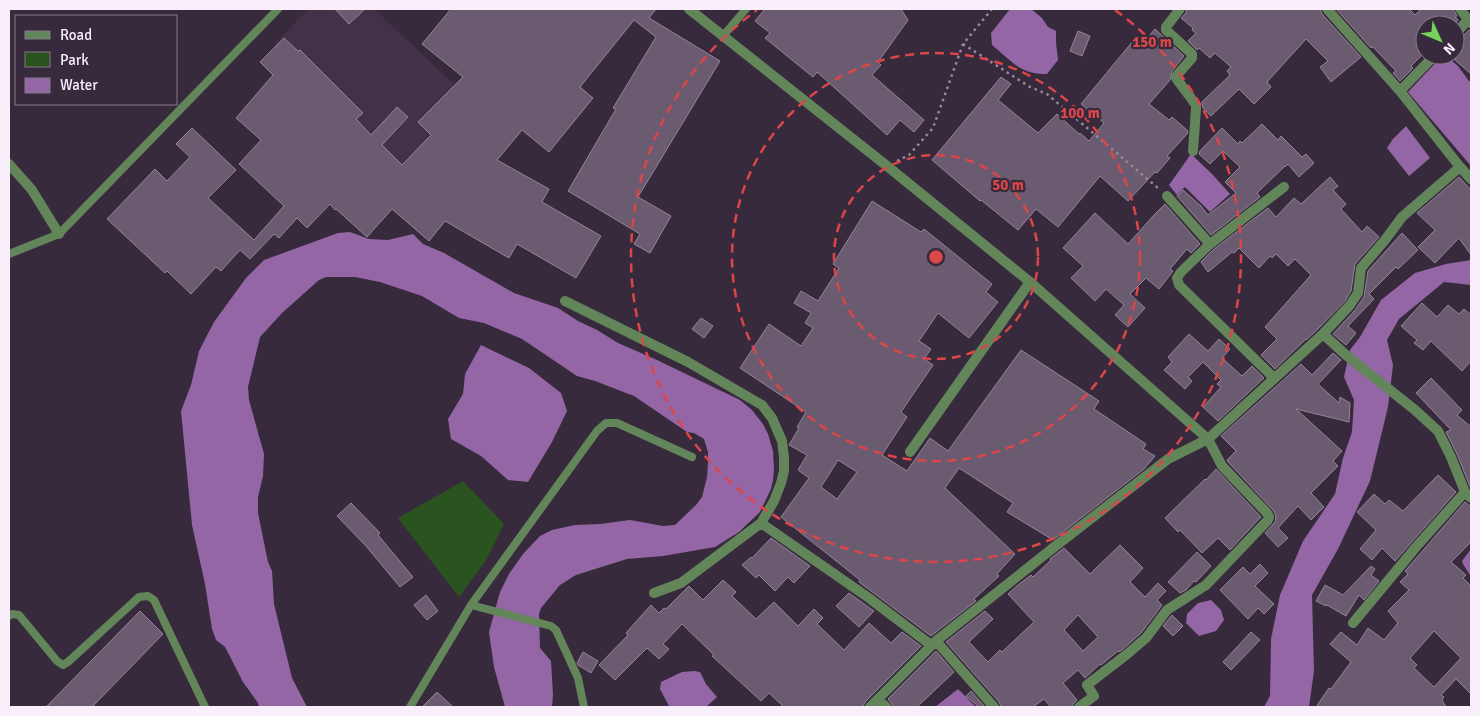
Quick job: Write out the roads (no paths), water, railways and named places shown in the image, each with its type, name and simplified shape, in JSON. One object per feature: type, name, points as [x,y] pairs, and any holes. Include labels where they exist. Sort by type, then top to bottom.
[{"type":"street","points":[[689,9],[1030,282],[1208,439],[1222,466],[1267,513],[1268,520],[1206,585],[1167,610],[1146,638],[1087,685],[1094,696],[1079,707]]},
{"type":"street","points":[[1180,9],[1166,26],[1166,30],[1192,54],[1192,58],[1176,78],[1196,105],[1193,151]]},
{"type":"street","points":[[1327,9],[1400,91],[1471,179]]},
{"type":"street","points":[[1460,9],[1470,21]]},
{"type":"street","points":[[1400,91],[1425,65]]},
{"type":"street","points":[[9,164],[32,190],[59,234]]},
{"type":"street","points":[[870,707],[934,643],[1053,548],[1168,459],[1208,439],[1322,334],[1350,305],[1358,294],[1361,268],[1402,217],[1460,167]]},
{"type":"street","points":[[1274,378],[1179,285],[1177,278],[1210,244],[1284,187]]},
{"type":"street","points":[[1167,196],[1210,244]]},
{"type":"street","points":[[910,452],[1030,282]]},
{"type":"street","points":[[565,300],[688,362],[762,405],[772,418],[782,441],[784,457],[782,483],[774,502],[761,523],[681,583],[654,593]]},
{"type":"street","points":[[1322,334],[1438,431],[1468,495],[1416,547],[1353,623]]},
{"type":"street","points":[[761,523],[934,643],[994,707]]},
{"type":"street","points":[[878,699],[886,707]]},
{"type":"lane","points":[[9,254],[59,234],[278,9]]},
{"type":"lane","points":[[723,36],[746,9]]},
{"type":"lane","points":[[410,707],[471,605],[597,431],[606,423],[617,423],[692,457]]},
{"type":"lane","points":[[9,616],[12,614],[18,616],[57,661],[63,665],[139,597],[148,596],[154,600],[205,707]]},
{"type":"lane","points":[[471,605],[551,626],[556,630],[576,673],[584,707]]},
{"type":"water","points":[[1010,9],[1031,9],[1042,18],[1048,27],[1056,31],[1058,60],[1047,74],[1029,72],[1016,66],[992,45],[991,33]]},
{"type":"water","points":[[1434,65],[1458,66],[1471,82],[1471,166],[1408,92]]},
{"type":"water","points":[[1406,126],[1430,158],[1409,176],[1387,148]]},
{"type":"water","points":[[1191,154],[1230,194],[1210,212],[1185,187],[1177,195],[1169,185]]},
{"type":"water","points":[[350,232],[369,239],[388,240],[413,234],[423,244],[444,253],[514,293],[558,308],[618,343],[740,400],[752,410],[768,434],[773,451],[774,470],[771,489],[760,512],[739,532],[715,547],[663,556],[627,559],[576,575],[560,585],[541,608],[539,614],[540,648],[551,661],[552,707],[505,707],[494,667],[489,632],[500,592],[509,574],[523,554],[540,536],[552,530],[575,525],[630,520],[663,526],[675,525],[702,497],[708,463],[708,452],[704,439],[694,433],[687,432],[634,396],[577,376],[522,339],[484,323],[459,318],[422,296],[380,282],[355,277],[326,277],[319,280],[282,313],[260,337],[248,387],[249,400],[264,454],[263,476],[258,497],[258,513],[268,562],[272,571],[274,604],[292,678],[307,707],[259,707],[243,682],[225,647],[216,640],[212,629],[205,584],[192,525],[181,411],[191,385],[199,351],[214,322],[246,278],[264,260],[338,233]]},
{"type":"water","points":[[1471,260],[1471,285],[1444,282],[1399,319],[1387,340],[1393,365],[1388,407],[1370,481],[1338,549],[1312,595],[1314,671],[1309,707],[1264,707],[1270,696],[1271,639],[1280,595],[1303,541],[1335,494],[1343,458],[1352,432],[1354,400],[1344,377],[1350,350],[1360,337],[1381,300],[1415,273],[1446,264]]},
{"type":"water","points":[[481,345],[529,368],[561,393],[567,411],[552,442],[528,482],[508,480],[481,456],[451,439],[448,419],[463,394],[465,374]]},
{"type":"water","points":[[1471,549],[1471,577],[1462,561]]},
{"type":"water","points":[[1211,600],[1221,610],[1224,620],[1216,631],[1199,636],[1186,623],[1187,614],[1198,603]]},
{"type":"water","points":[[682,672],[700,672],[706,684],[717,697],[706,707],[669,706],[660,689],[661,682]]},
{"type":"water","points":[[958,689],[976,707],[935,707]]}]
